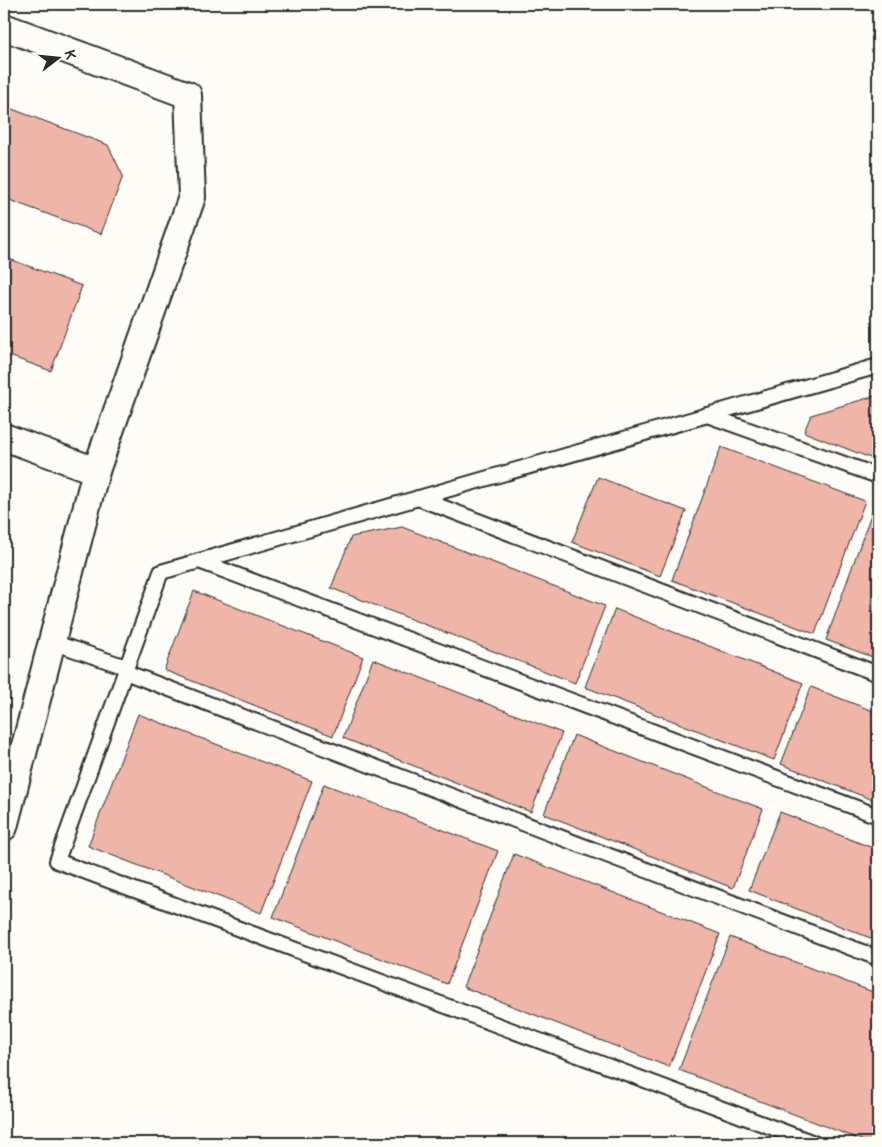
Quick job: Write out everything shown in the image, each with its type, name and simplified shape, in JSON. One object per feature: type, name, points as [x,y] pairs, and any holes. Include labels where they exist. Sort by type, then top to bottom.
[{"type":"street","points":[[4,26],[188,95],[192,197],[96,471],[4,827]]},
{"type":"street","points":[[4,437],[96,471]]},
{"type":"lane","points":[[814,1143],[57,861],[160,572],[878,366]]},
{"type":"lane","points":[[707,415],[878,476]]},
{"type":"lane","points":[[418,498],[878,674]]},
{"type":"lane","points":[[199,560],[878,816]]},
{"type":"lane","points":[[52,642],[878,958]]},
{"type":"building","points":[[4,106],[108,145],[123,176],[101,234],[4,198]]},
{"type":"building","points":[[4,257],[82,286],[51,371],[4,354]]},
{"type":"building","points":[[878,395],[878,461],[804,432],[811,415]]},
{"type":"building","points":[[721,447],[865,501],[815,634],[672,580]]},
{"type":"building","points":[[598,477],[686,511],[660,576],[572,542]]},
{"type":"building","points":[[874,506],[878,508],[878,659],[826,640]]},
{"type":"building","points":[[402,527],[605,606],[575,683],[331,588],[351,537]]},
{"type":"building","points":[[194,591],[363,657],[333,736],[164,670]]},
{"type":"building","points":[[615,609],[803,683],[774,760],[585,687]]},
{"type":"building","points":[[373,659],[562,733],[531,812],[343,738]]},
{"type":"building","points":[[811,687],[878,713],[878,802],[781,764]]},
{"type":"building","points":[[138,714],[312,781],[261,913],[88,846]]},
{"type":"building","points":[[574,735],[763,809],[733,888],[544,814]]},
{"type":"building","points":[[324,784],[498,851],[447,984],[273,917]]},
{"type":"building","points":[[780,812],[878,850],[878,941],[749,890]]},
{"type":"building","points":[[514,854],[720,934],[669,1067],[463,987]]},
{"type":"building","points":[[730,937],[878,994],[878,1143],[869,1143],[679,1070]]}]
